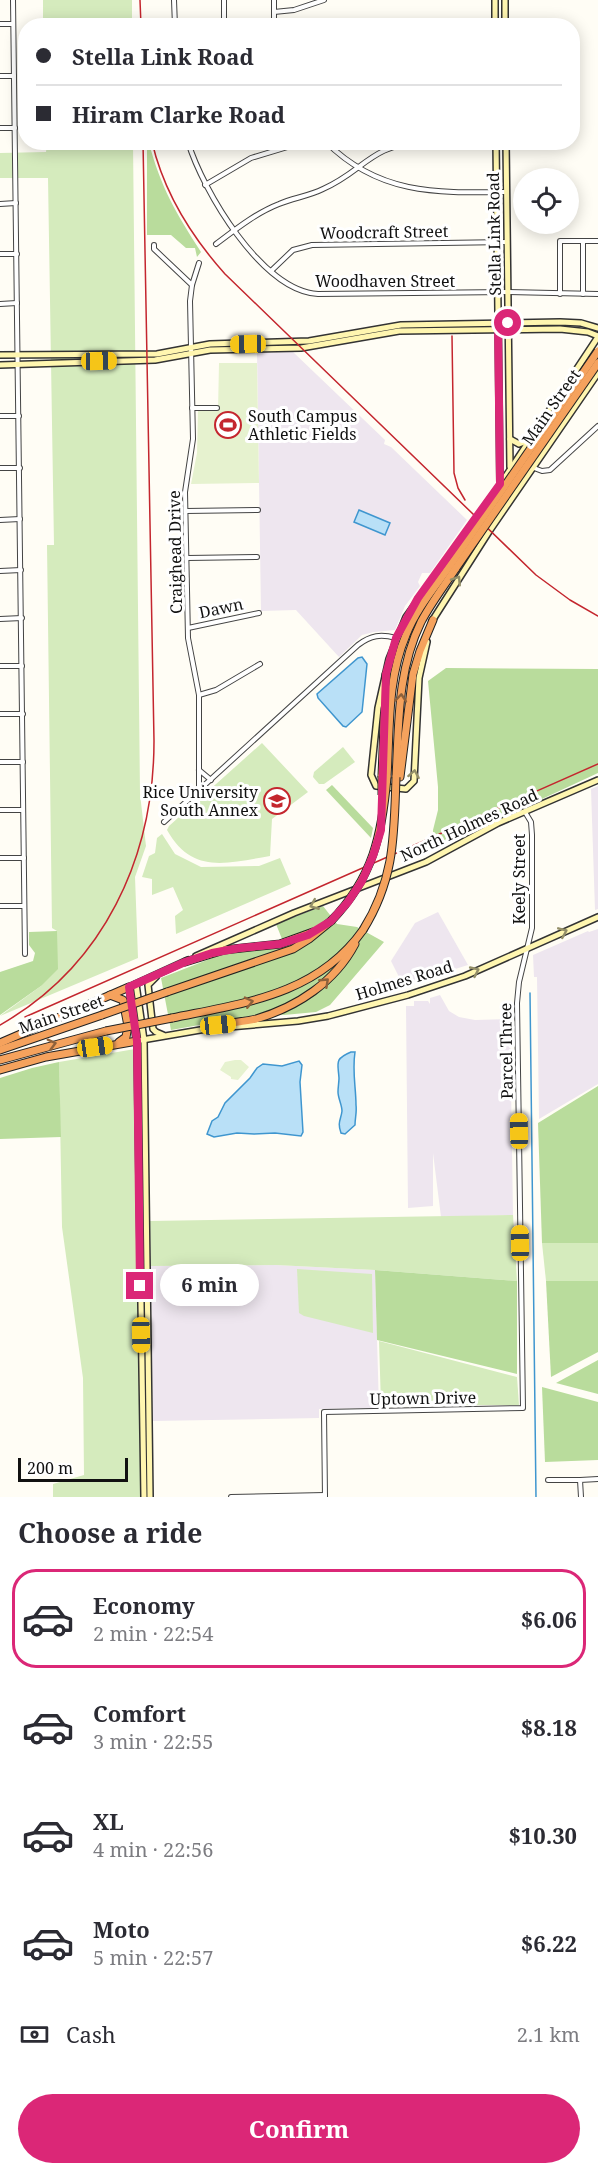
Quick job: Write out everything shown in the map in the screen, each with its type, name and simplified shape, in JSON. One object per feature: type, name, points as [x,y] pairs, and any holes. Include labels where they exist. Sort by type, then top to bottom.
[{"type":"highway","name":"Main Street","points":[[0,1059],[106,1031],[268,997],[289,990],[326,968],[361,933],[377,906],[387,880],[392,857],[398,777],[400,695],[409,651],[429,608],[454,566],[598,349]]},
{"type":"highway","name":"Main Street","points":[[0,1050],[293,949],[328,923],[348,902],[362,881],[381,830],[392,693],[400,650],[413,621],[598,363]]},
{"type":"highway","points":[[398,777],[413,674],[433,620]]},
{"type":"highway","points":[[385,776],[386,674]]},
{"type":"highway","points":[[185,962],[224,950],[280,944],[308,935],[328,923]]},
{"type":"highway","points":[[206,1029],[255,1019],[304,998],[317,989],[337,969],[361,933]]},
{"type":"highway","points":[[0,1043],[133,985]]},
{"type":"highway","points":[[110,995],[123,1000],[128,1026],[126,1037],[116,1044]]},
{"type":"highway","points":[[0,1070],[46,1057],[140,1040]]},
{"type":"main road","points":[[495,0],[495,18]]},
{"type":"main road","points":[[505,0],[505,18]]},
{"type":"main road","name":"Stella Link Road","points":[[496,150],[500,484]]},
{"type":"main road","name":"Stella Link Road","points":[[506,150],[510,439],[508,504]]},
{"type":"main road","points":[[416,327],[508,323],[560,326],[598,336],[487,503],[418,598],[396,638],[378,708],[371,775],[376,786],[406,789],[414,781],[419,678],[433,620],[508,504],[598,373]]},
{"type":"main road","points":[[0,364],[157,354],[218,347],[309,344],[386,327],[508,330],[581,323],[598,328]]},
{"type":"main road","points":[[590,350],[598,349]]},
{"type":"main road","points":[[0,355],[77,358]]},
{"type":"main road","points":[[18,364],[21,359],[45,355]]},
{"type":"main road","points":[[499,411],[509,410]]},
{"type":"main road","points":[[510,439],[519,444],[529,440]]},
{"type":"main road","points":[[487,503],[502,513]]},
{"type":"main road","name":"North Holmes Road","points":[[133,985],[304,909],[426,862],[498,823],[598,780]]},
{"type":"main road","name":"Holmes Road","points":[[140,1040],[206,1029],[328,1016],[432,988],[598,917]]},
{"type":"main road","points":[[159,974],[147,987],[153,1029],[162,1035],[170,1035]]},
{"type":"main road","points":[[133,985],[140,1040],[144,1319],[142,1370],[150,1497]]},
{"type":"main road","points":[[144,1319],[148,1368],[144,1497]]},
{"type":"main road","points":[[142,1370],[148,1368]]},
{"type":"street","points":[[13,0],[25,954]]},
{"type":"street","points":[[174,0],[175,18]]},
{"type":"street","points":[[224,0],[224,18]]},
{"type":"street","points":[[274,0],[274,18]]},
{"type":"street","points":[[274,12],[294,10],[324,0]]},
{"type":"street","points":[[0,24],[13,24]]},
{"type":"street","points":[[0,76],[14,76]]},
{"type":"street","points":[[0,128],[15,128]]},
{"type":"street","name":"Woodhaven Street","points":[[191,150],[205,185],[233,231],[271,271],[289,286],[310,294],[498,292],[598,294]]},
{"type":"street","points":[[205,185],[251,158],[278,150]]},
{"type":"street","points":[[334,150],[346,161],[387,182],[421,191],[507,192]]},
{"type":"street","points":[[216,244],[270,207],[330,186],[384,150]]},
{"type":"street","points":[[0,204],[16,203]]},
{"type":"street","points":[[560,294],[560,241],[598,241]]},
{"type":"street","points":[[582,241],[583,294]]},
{"type":"street","name":"Woodcraft Street","points":[[271,271],[293,250],[312,245],[507,242]]},
{"type":"street","points":[[154,245],[154,249],[192,285]]},
{"type":"street","points":[[0,254],[17,254]]},
{"type":"street","name":"Craighead Drive","points":[[198,791],[199,695],[189,652],[186,485],[193,439],[190,301],[199,263]]},
{"type":"street","points":[[0,304],[17,303]]},
{"type":"street","points":[[192,408],[217,408]]},
{"type":"street","points":[[0,416],[19,416]]},
{"type":"street","points":[[534,468],[542,471],[550,470],[598,426]]},
{"type":"street","points":[[0,468],[20,468]]},
{"type":"street","points":[[186,511],[258,510]]},
{"type":"street","points":[[0,520],[20,519]]},
{"type":"street","points":[[187,558],[257,557]]},
{"type":"street","points":[[0,571],[21,570]]},
{"type":"street","name":"Dawn","points":[[188,627],[259,613]]},
{"type":"street","points":[[0,619],[22,618]]},
{"type":"street","points":[[164,822],[358,645],[375,636],[385,635],[396,638]]},
{"type":"street","points":[[199,695],[216,690],[260,664]]},
{"type":"street","points":[[0,666],[22,666]]},
{"type":"street","points":[[0,714],[23,714]]},
{"type":"street","points":[[0,762],[23,762]]},
{"type":"street","points":[[199,769],[210,780]]},
{"type":"street","points":[[0,810],[23,810]]},
{"type":"street","name":"Keely Street","points":[[525,812],[531,822],[532,835],[533,902],[529,947]]},
{"type":"street","points":[[0,858],[24,858]]},
{"type":"street","points":[[0,906],[24,906]]},
{"type":"street","name":"Parcel Three","points":[[523,1408],[517,1003],[519,982],[529,947]]},
{"type":"street","name":"Uptown Drive","points":[[325,1496],[324,1412],[523,1408]]},
{"type":"street","points":[[548,1480],[598,1479]]},
{"type":"street","points":[[580,1480],[580,1497]]},
{"type":"street","points":[[231,1497],[325,1496]]},
{"type":"shaded area","points":[[293,352],[385,440],[384,444],[391,447],[467,520],[430,573],[422,573],[418,582],[420,586],[405,606],[395,630],[362,635],[339,657],[296,610],[261,611],[257,353]]},
{"type":"shaded area","points":[[598,786],[598,909],[595,910],[591,789]]},
{"type":"shaded area","points":[[438,912],[468,965],[403,985],[391,961],[415,923]]},
{"type":"shaded area","points":[[598,929],[598,1084],[539,1119],[537,977],[534,977],[533,955],[588,931]]},
{"type":"shaded area","points":[[440,995],[449,1011],[459,1017],[475,1020],[510,1019],[513,1215],[441,1217],[433,1153],[433,1206],[408,1208],[406,1006],[414,1006],[414,1001],[428,1001],[430,1004],[430,998]]},
{"type":"shaded area","points":[[276,1265],[375,1270],[379,1408],[319,1409],[319,1418],[153,1421],[151,1266]]},
{"type":"green space","points":[[43,0],[132,0],[132,18],[43,18]]},
{"type":"green space","points":[[46,150],[133,150],[140,794],[146,846],[135,877],[138,958],[0,1016],[41,986],[57,931],[52,928],[47,545],[54,545],[48,178],[0,178],[0,153],[46,152]]},
{"type":"green space","points":[[147,150],[151,150],[170,200],[201,252],[197,257],[195,248],[186,248],[171,235],[147,235]]},
{"type":"green space","name":"South Campus Athletic Fields","points":[[219,363],[257,363],[259,483],[191,484],[197,453],[198,410],[218,411]]},
{"type":"green space","points":[[446,668],[598,669],[598,773],[456,839],[433,847],[433,830],[438,810],[438,787],[428,681]]},
{"type":"green space","points":[[262,743],[308,792],[272,819],[270,856],[225,863],[199,860],[188,854],[167,830],[169,826]]},
{"type":"green space","points":[[343,747],[355,762],[324,784],[319,784],[313,777],[314,772]]},
{"type":"green space","points":[[332,785],[373,828],[371,838],[326,790]]},
{"type":"green space","points":[[162,834],[175,854],[201,867],[259,866],[280,858],[291,884],[176,934],[175,916],[183,910],[173,887],[152,895],[152,879],[142,877],[149,856],[155,853],[157,838]]},
{"type":"green space","points":[[323,906],[337,924],[357,927],[384,942],[330,1005],[316,1012],[284,1015],[267,1013],[171,1030],[161,978],[225,953],[282,939],[276,924]]},
{"type":"green space","points":[[57,931],[58,969],[41,986],[0,1015],[0,972],[33,961],[35,953],[29,945],[29,932]]},
{"type":"green space","points":[[135,1049],[141,1497],[53,1497],[53,1484],[84,1475],[83,1378],[62,1227],[59,1062]]},
{"type":"green space","points":[[241,1060],[249,1067],[238,1080],[231,1079],[220,1070],[225,1062]]},
{"type":"green space","points":[[59,1062],[61,1137],[0,1139],[0,1078]]},
{"type":"green space","points":[[598,1086],[598,1243],[542,1243],[538,1123]]},
{"type":"green space","points":[[513,1215],[517,1281],[276,1265],[151,1266],[150,1221]]},
{"type":"green space","points":[[542,1243],[598,1243],[598,1281],[546,1281]]},
{"type":"green space","points":[[297,1269],[372,1274],[373,1333],[299,1313]]},
{"type":"green space","points":[[375,1270],[517,1281],[517,1374],[377,1340]]},
{"type":"green space","points":[[546,1281],[598,1281],[598,1352],[551,1377]]},
{"type":"green space","points":[[379,1341],[517,1377],[519,1405],[381,1405]]},
{"type":"green space","points":[[598,1360],[598,1394],[556,1383]]},
{"type":"green space","points":[[542,1387],[598,1402],[598,1460],[545,1462]]},
{"type":"water","points":[[359,510],[390,523],[385,535],[354,522]]},
{"type":"water","points":[[362,657],[367,664],[362,712],[346,727],[318,698],[317,694]]},
{"type":"water","points":[[351,1052],[355,1052],[356,1113],[355,1125],[345,1134],[341,1133],[339,1126],[342,1111],[338,1094],[338,1062]]},
{"type":"water","points":[[299,1061],[302,1065],[300,1082],[303,1132],[301,1136],[237,1133],[214,1137],[207,1134],[212,1121],[218,1117],[225,1103],[257,1068],[263,1064],[282,1066]]},
{"type":"waterway","points":[[530,993],[536,1497]]},
{"type":"railway","points":[[140,0],[141,18]]},
{"type":"railway","points":[[0,1025],[36,1001],[68,972],[94,940],[116,904],[133,866],[145,826],[152,784],[154,741],[143,150]]},
{"type":"railway","points":[[154,150],[164,179],[180,213],[201,245],[225,274],[536,575],[570,600],[598,616]]},
{"type":"railway","points":[[452,336],[454,473],[458,488],[465,500]]},
{"type":"railway","points":[[25,1017],[598,764]]},
{"type":"place","name":"South Campus Athletic Fields","points":[[228,425]]},
{"type":"place","name":"Rice University South Annex","points":[[277,801]]},
{"type":"route","points":[[140,1286],[137,1041],[129,987],[185,962],[212,953],[280,944],[308,935],[326,925],[340,912],[362,881],[381,830],[382,727],[386,674],[396,638],[418,598],[500,484],[498,323],[508,323]]}]
